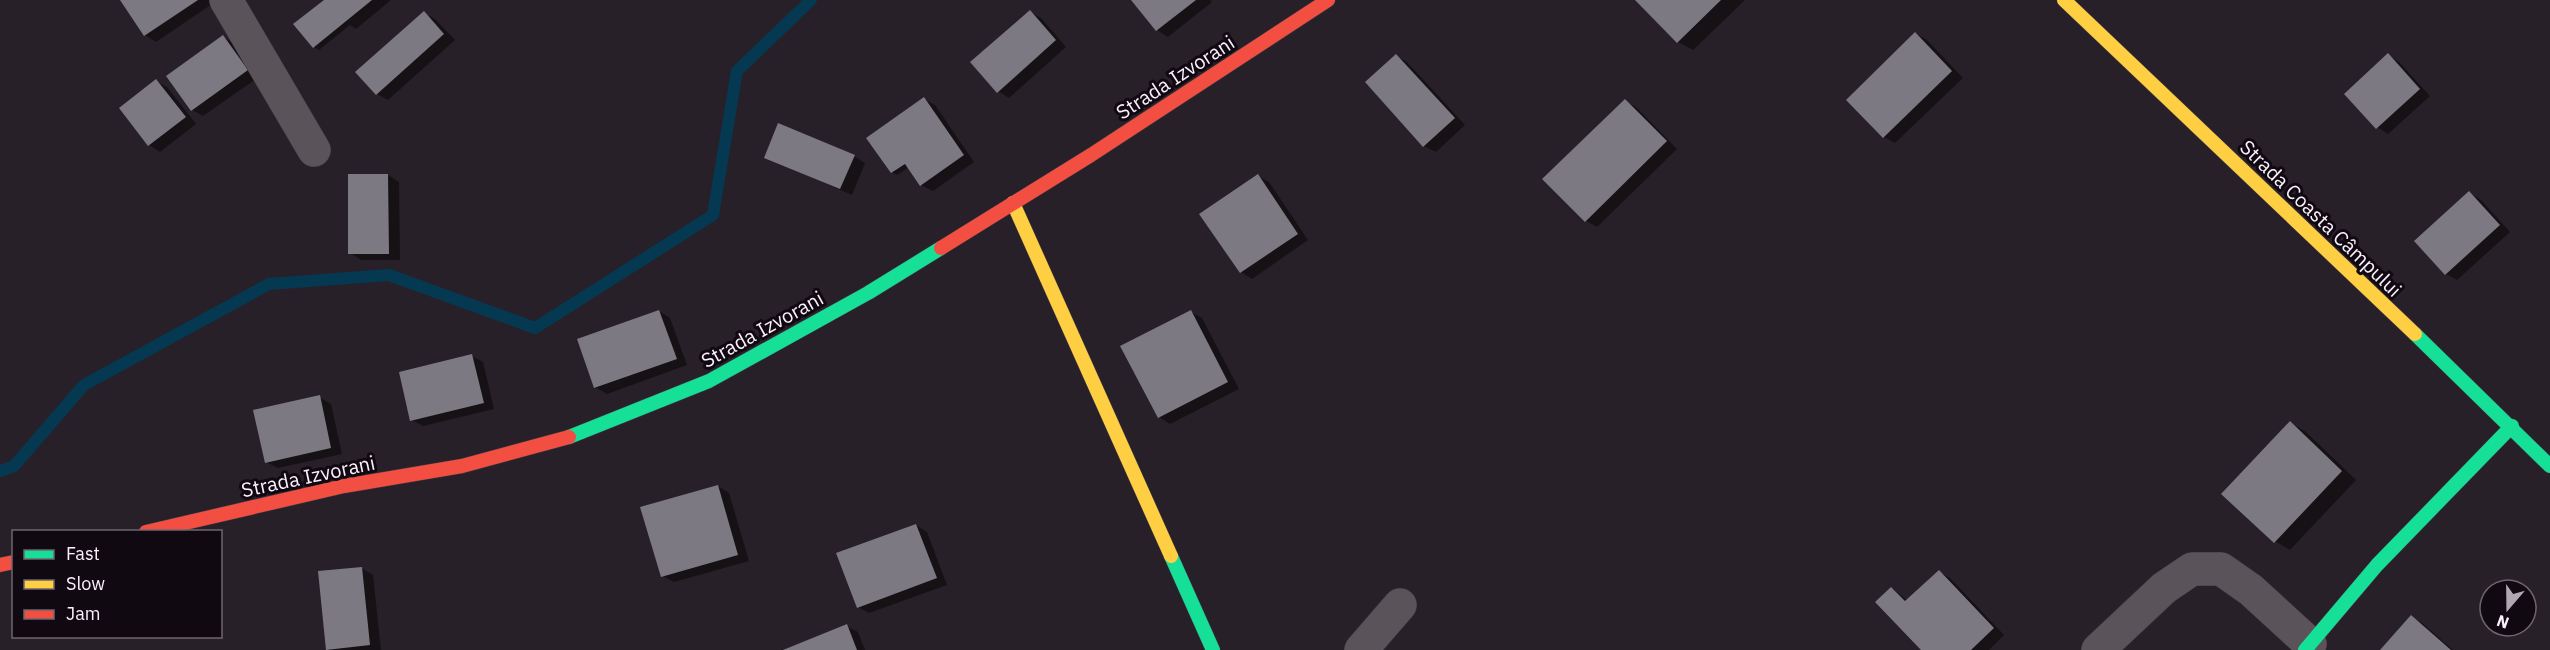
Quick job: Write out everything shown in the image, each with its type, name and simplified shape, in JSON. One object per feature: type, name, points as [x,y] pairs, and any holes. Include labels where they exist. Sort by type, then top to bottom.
[{"type":"street","points":[[226,0],[314,150]]},
{"type":"street","name":"Strada Izvorani","points":[[150,530],[344,486],[462,466],[586,432],[709,381],[868,293],[1013,203],[1328,0]]},
{"type":"street","name":"Strada Coasta Câmpului","points":[[2064,0],[2512,426],[2550,466]]},
{"type":"street","points":[[1013,203],[1213,650]]},
{"type":"street","points":[[2098,650],[2164,588],[2192,569],[2221,569],[2251,590],[2307,647],[2377,565],[2512,426]]},
{"type":"street","points":[[1361,650],[1400,605]]},
{"type":"building","points":[[120,0],[198,0],[144,36]]},
{"type":"building","points":[[324,0],[372,0],[313,48],[293,24]]},
{"type":"building","points":[[1131,0],[1196,0],[1156,31]]},
{"type":"building","points":[[1635,0],[1721,0],[1677,43]]},
{"type":"building","points":[[1030,10],[1056,40],[997,93],[970,62]]},
{"type":"building","points":[[424,11],[444,34],[376,95],[355,72]]},
{"type":"building","points":[[1915,32],[1952,71],[1883,138],[1846,100]]},
{"type":"building","points":[[223,35],[248,70],[191,111],[166,76]]},
{"type":"building","points":[[2388,53],[2420,89],[2376,129],[2344,94]]},
{"type":"building","points":[[1396,54],[1455,118],[1423,147],[1365,82]]},
{"type":"building","points":[[156,79],[186,117],[148,146],[119,108]]},
{"type":"building","points":[[924,97],[964,155],[920,186],[905,164],[891,173],[866,138]]},
{"type":"building","points":[[1625,99],[1667,141],[1585,222],[1542,179]]},
{"type":"building","points":[[778,123],[855,155],[840,189],[764,158]]},
{"type":"building","points":[[348,174],[388,174],[389,254],[348,254]]},
{"type":"building","points":[[1258,174],[1298,234],[1240,273],[1199,214]]},
{"type":"building","points":[[2469,191],[2500,225],[2445,275],[2414,241]]},
{"type":"building","points":[[659,310],[677,359],[594,388],[577,339]]},
{"type":"building","points":[[1191,310],[1228,382],[1158,418],[1120,346]]},
{"type":"building","points":[[472,354],[484,403],[410,421],[399,372]]},
{"type":"building","points":[[320,395],[331,448],[265,463],[253,410]]},
{"type":"building","points":[[2290,421],[2342,471],[2274,543],[2221,494]]},
{"type":"building","points":[[718,485],[738,555],[661,577],[640,507]]},
{"type":"building","points":[[916,524],[937,578],[857,608],[836,553]]},
{"type":"building","points":[[362,567],[370,645],[326,650],[318,571]]},
{"type":"building","points":[[1939,570],[1994,628],[1971,650],[1921,650],[1875,602],[1891,587],[1905,601]]},
{"type":"building","points":[[2411,615],[2451,650],[2380,650]]},
{"type":"building","points":[[847,624],[857,650],[783,650]]},
{"type":"waterway","points":[[0,471],[14,466],[84,385],[269,284],[389,275],[535,328],[713,215],[737,71],[811,0]]},
{"type":"traffic: fast","points":[[569,437],[709,381],[868,293],[941,248]]},
{"type":"traffic: fast","points":[[2415,334],[2550,466]]},
{"type":"traffic: fast","points":[[2305,650],[2377,565],[2512,426]]},
{"type":"traffic: fast","points":[[1171,556],[1213,650]]},
{"type":"traffic: slow","points":[[2064,0],[2415,334]]},
{"type":"traffic: slow","points":[[1013,203],[1171,556]]},
{"type":"traffic: jam","points":[[941,248],[1091,155],[1328,0]]},
{"type":"traffic: jam","points":[[155,530],[344,486],[462,466],[569,437]]},
{"type":"traffic: jam","points":[[0,565],[12,562]]}]
